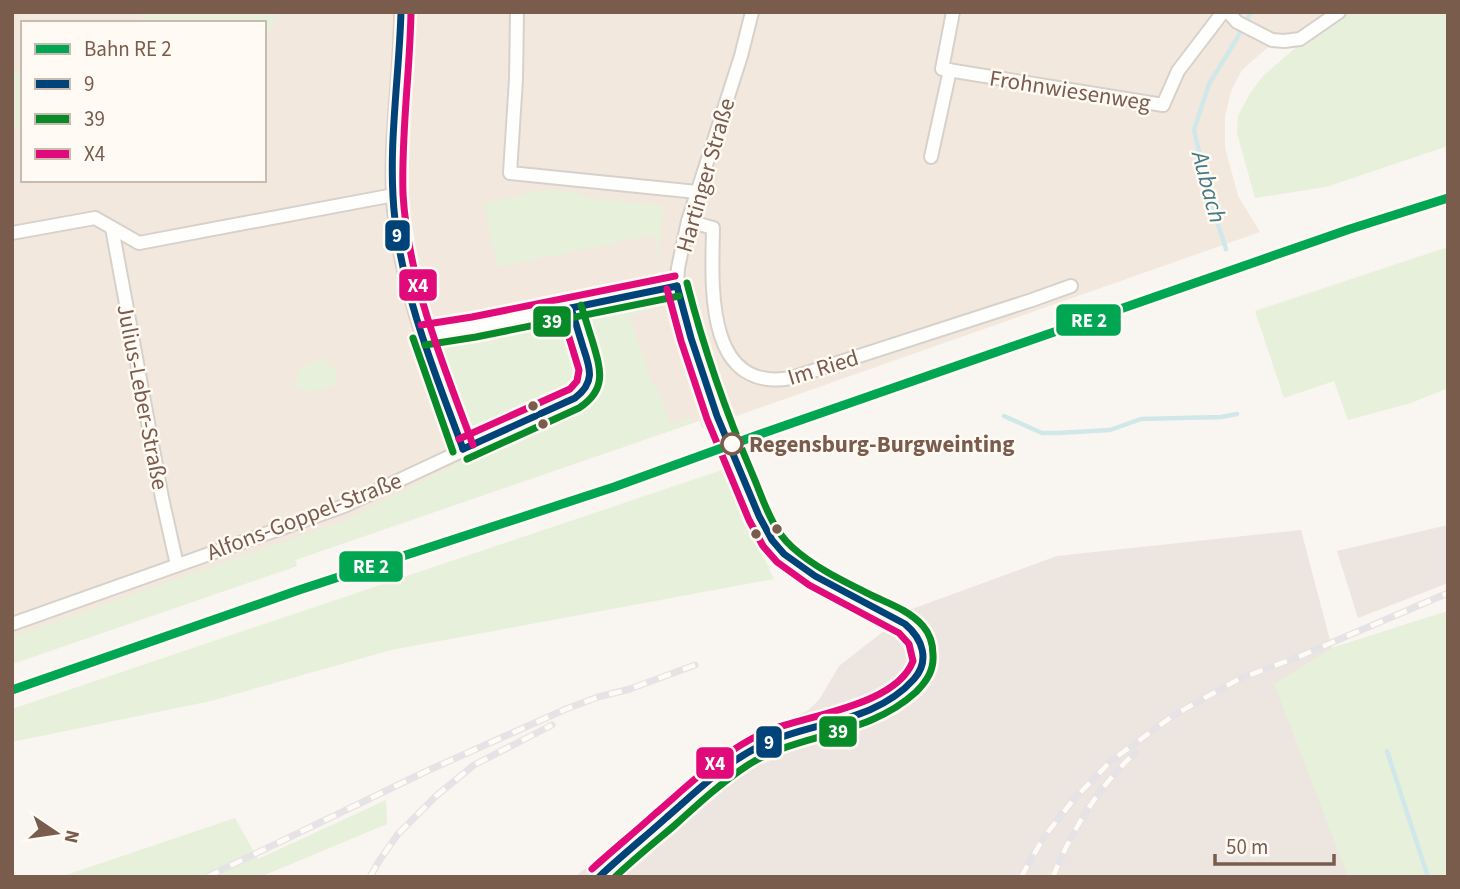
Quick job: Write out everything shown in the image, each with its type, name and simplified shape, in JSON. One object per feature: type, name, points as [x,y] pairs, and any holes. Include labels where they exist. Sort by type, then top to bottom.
[{"type":"street","points":[[401,12],[394,151],[395,218],[408,290],[463,449]]},
{"type":"street","points":[[517,12],[510,173],[697,192]]},
{"type":"street","name":"Hartinger Straße","points":[[719,419],[686,324],[677,286],[681,248],[688,221],[741,56],[752,12]]},
{"type":"street","points":[[931,157],[950,70],[942,69],[953,12]]},
{"type":"street","points":[[1229,16],[1272,40],[1284,41],[1300,39],[1339,12]]},
{"type":"street","name":"Frohnwiesenweg","points":[[950,70],[1163,106],[1178,71],[1229,16]]},
{"type":"street","points":[[12,233],[95,218],[139,243],[394,195]]},
{"type":"street","name":"Im Ried","points":[[688,221],[713,228],[713,307],[723,343],[740,367],[752,376],[765,380],[791,379],[1072,286]]},
{"type":"street","name":"Julius-Leber-Straße","points":[[112,228],[177,565]]},
{"type":"street","points":[[423,335],[677,286]]},
{"type":"street","name":"Alfons-Goppel-Straße","points":[[12,624],[344,506],[575,398],[587,386],[590,369],[571,308]]},
{"type":"street","points":[[599,877],[694,794],[748,753],[798,731],[872,710],[905,689],[923,664],[923,648],[914,633],[891,615],[817,577],[781,552],[766,531],[731,453]]},
{"type":"shaded area","points":[[12,12],[1346,12],[1301,43],[1267,48],[1242,70],[1231,91],[1225,117],[1225,147],[1238,196],[1260,232],[702,428],[699,421],[295,560],[297,566],[12,664]]},
{"type":"shaded area","points":[[1448,525],[1448,583],[1358,618],[1337,551]]},
{"type":"shaded area","points":[[1301,530],[1332,648],[1448,611],[1448,877],[575,877],[711,763],[744,740],[807,711],[819,700],[839,666],[912,609],[1057,556]]},
{"type":"green space","points":[[140,12],[277,12],[266,42],[266,21],[144,21]]},
{"type":"green space","points":[[1346,12],[1448,12],[1448,146],[1326,187],[1255,198],[1237,133],[1238,116],[1262,77],[1301,43]]},
{"type":"green space","points":[[21,70],[21,129],[12,130],[12,72]]},
{"type":"green space","points":[[546,190],[575,192],[589,198],[664,206],[656,262],[654,235],[497,267],[484,203]]},
{"type":"green space","points":[[1448,247],[1448,388],[1411,403],[1348,420],[1334,381],[1284,398],[1255,311]]},
{"type":"green space","points":[[663,304],[630,317],[653,387],[657,386],[670,424],[690,418],[692,423],[295,560],[297,566],[12,664],[12,637],[346,520],[474,455],[441,359],[444,347],[453,338]]},
{"type":"green space","points":[[323,359],[335,370],[338,385],[308,392],[295,388],[300,368]]},
{"type":"green space","points":[[722,470],[774,579],[391,650],[211,701],[12,742],[12,709]]},
{"type":"green space","points":[[1448,611],[1448,877],[1348,877],[1274,684],[1332,648]]},
{"type":"green space","points":[[386,800],[387,824],[260,877],[60,877],[235,818],[258,859]]},
{"type":"waterway","name":"Aubach","points":[[1226,249],[1211,203],[1194,130],[1209,84],[1251,12]]},
{"type":"waterway","points":[[1004,416],[1042,433],[1058,433],[1110,430],[1141,419],[1221,417],[1237,414]]},
{"type":"waterway","name":"Aubach","points":[[1387,751],[1428,877]]},
{"type":"tunnel","points":[[719,419],[731,453]]},
{"type":"railway","points":[[1021,877],[1044,837],[1074,799],[1111,761],[1174,715],[1239,679],[1298,657],[1448,593]]},
{"type":"railway","points":[[207,877],[429,770],[566,709],[695,665]]},
{"type":"railway","points":[[370,877],[398,834],[436,796],[474,765],[552,725]]},
{"type":"railway","points":[[1053,877],[1087,810],[1135,753]]},
{"type":"transit line","name":"9","points":[[401,12],[392,168],[399,249],[413,308],[463,449]]},
{"type":"transit line","name":"X4","points":[[411,12],[404,126],[403,194],[406,226],[419,290],[473,445]]},
{"type":"transit line","points":[[12,690],[299,590],[614,487],[1350,229],[1448,198]]},
{"type":"transit line","name":"X4","points":[[421,325],[675,276]]},
{"type":"transit line","name":"39","points":[[615,877],[710,794],[752,762],[781,749],[869,721],[901,704],[923,684],[933,660],[931,639],[912,616],[820,568],[801,555],[779,532],[765,506],[725,406],[687,283]]},
{"type":"transit line","name":"9","points":[[571,308],[677,286]]},
{"type":"transit line","name":"9","points":[[599,877],[723,769],[747,753],[779,738],[841,720],[880,705],[898,694],[914,679],[923,658],[920,643],[905,624],[815,576],[784,554],[772,540],[759,516],[717,416],[677,286]]},
{"type":"transit line","name":"X4","points":[[592,869],[695,779],[737,747],[768,731],[870,699],[889,689],[903,676],[913,661],[909,644],[899,633],[809,585],[777,562],[763,546],[749,520],[707,419],[667,289]]},
{"type":"transit line","name":"39","points":[[425,345],[679,296]]},
{"type":"transit line","name":"39","points":[[467,459],[579,408],[594,394],[598,387],[599,371],[581,305]]},
{"type":"transit line","name":"9","points":[[463,449],[575,398],[582,392],[590,374],[571,308]]},
{"type":"transit line","name":"X4","points":[[459,439],[570,389],[577,381],[579,370],[561,311]]},
{"type":"transit line","name":"39","points":[[413,338],[453,452]]},
{"type":"place","name":"Regensburg-Burgweinting","points":[[732,444]]}]
